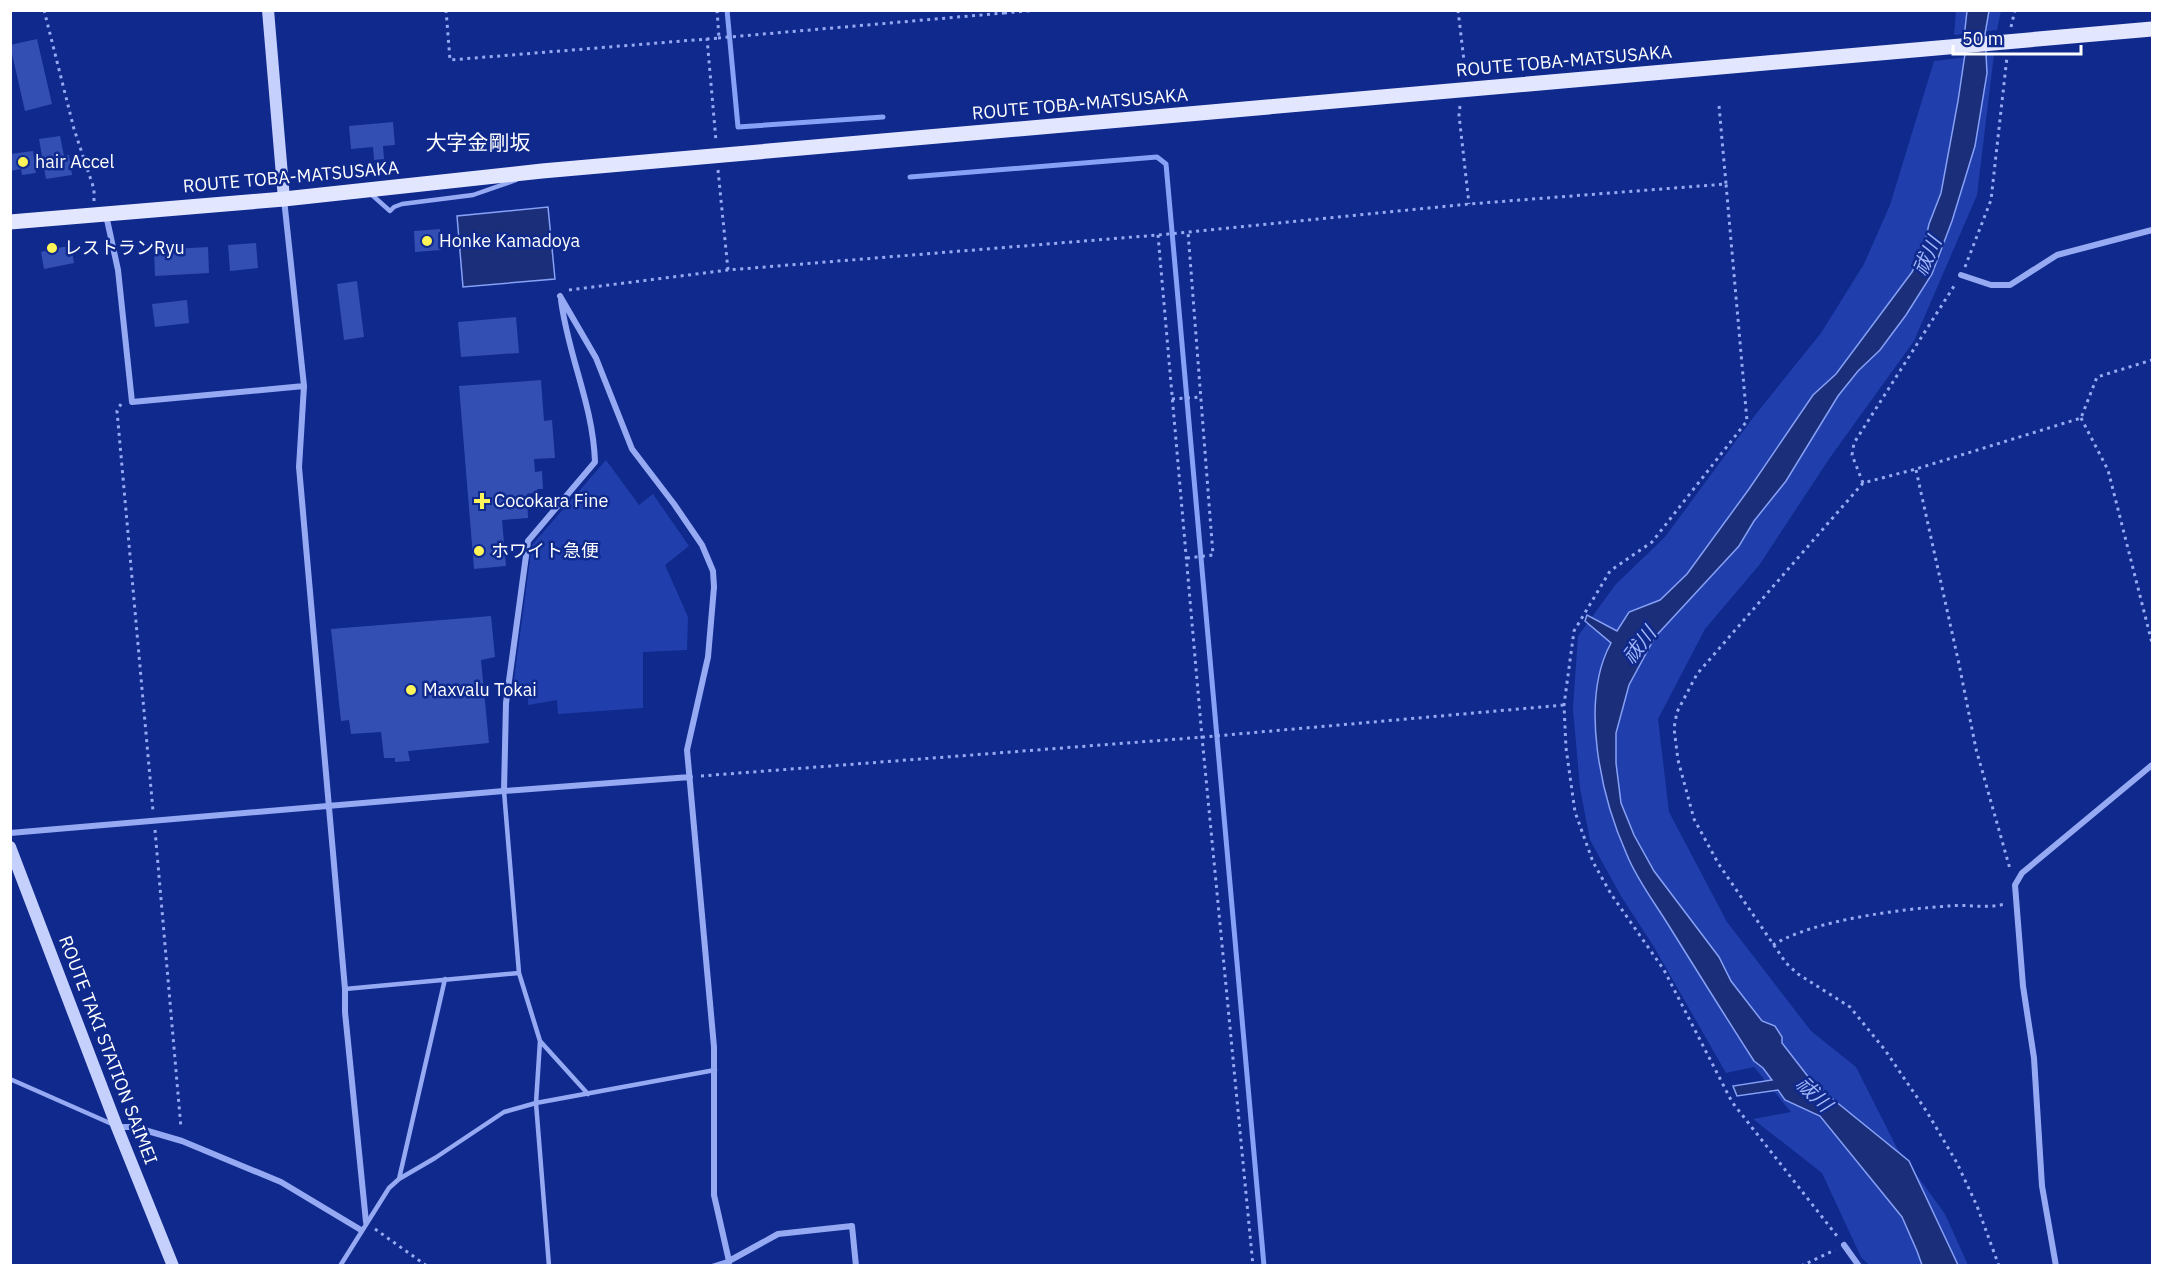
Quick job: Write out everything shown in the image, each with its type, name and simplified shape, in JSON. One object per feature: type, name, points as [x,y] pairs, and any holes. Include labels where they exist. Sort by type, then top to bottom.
[{"type":"main road","points":[[268,10],[284,199]]},
{"type":"main road","name":"ROUTE TOBA-MATSUSAKA","points":[[10,222],[284,199],[542,171],[2152,29]]},
{"type":"main road","name":"ROUTE TAKI STATION SAIMEI","points":[[10,847],[173,1266]]},
{"type":"street","points":[[284,199],[304,386],[299,467],[345,989],[345,1012],[366,1222]]},
{"type":"street","points":[[100,214],[118,270],[132,402],[304,386]]},
{"type":"street","points":[[1961,275],[1991,285],[2010,285],[2057,255],[2152,230]]},
{"type":"street","points":[[560,296],[596,358],[632,449],[702,545],[713,571],[714,587],[708,657],[687,750],[715,1070],[714,1195],[729,1263],[778,1234],[852,1226],[856,1266]]},
{"type":"street","points":[[504,790],[506,703],[528,541],[595,462],[590,411],[563,318],[560,296]]},
{"type":"street","points":[[2056,1266],[2042,1186],[2034,1058],[2023,986],[2015,888],[2022,873],[2152,765]]},
{"type":"street","points":[[10,833],[504,790],[690,777]]},
{"type":"street","points":[[117,1127],[134,1127],[182,1141],[281,1182],[362,1230]]},
{"type":"street","points":[[1844,1245],[1859,1266]]},
{"type":"lane","points":[[364,191],[376,197],[390,211],[402,204],[473,195],[542,171]]},
{"type":"lane","points":[[504,790],[519,973],[540,1041],[536,1103],[549,1266]]},
{"type":"lane","points":[[345,989],[519,973]]},
{"type":"lane","points":[[399,1179],[445,979]]},
{"type":"lane","points":[[540,1041],[588,1094]]},
{"type":"lane","points":[[340,1266],[389,1188],[399,1179],[504,1112],[536,1103],[715,1070]]},
{"type":"lane","points":[[10,1079],[117,1127]]},
{"type":"lane","points":[[712,1266],[729,1263]]},
{"type":"path","points":[[44,10],[74,129],[100,214]]},
{"type":"path","points":[[446,10],[450,60],[1037,10]]},
{"type":"path","points":[[717,10],[719,38]]},
{"type":"path","points":[[1458,10],[1464,61],[1462,77]]},
{"type":"path","points":[[2010,29],[2015,10]]},
{"type":"path","points":[[707,38],[716,143]]},
{"type":"path","points":[[1863,483],[1852,454],[1854,443],[1961,275],[1991,200],[2008,50]]},
{"type":"path","points":[[1460,102],[1459,115],[1469,204]]},
{"type":"path","points":[[1719,106],[1747,421],[1652,542],[1610,571],[1574,631],[1564,705],[1566,748],[1575,812],[1593,862],[1611,894],[1664,970],[1732,1102],[1844,1245],[1801,1266]]},
{"type":"path","points":[[718,167],[728,270]]},
{"type":"path","points":[[560,296],[571,289],[728,270],[1160,235],[1469,204],[1726,184]]},
{"type":"path","points":[[1186,232],[1213,555],[1186,558]]},
{"type":"path","points":[[1160,235],[1186,558],[1252,1266]]},
{"type":"path","points":[[2152,360],[2097,377],[2081,418],[2108,470],[2152,643]]},
{"type":"path","points":[[131,390],[117,411],[182,1141]]},
{"type":"path","points":[[1172,399],[1198,397]]},
{"type":"path","points":[[1998,1266],[1977,1206],[1957,1163],[1927,1112],[1885,1050],[1850,1007],[1798,974],[1786,963],[1718,862],[1694,819],[1678,760],[1674,728],[1677,712],[1697,674],[1863,483],[2081,418]]},
{"type":"path","points":[[1773,945],[1801,931],[1890,912],[1939,906],[1998,906],[2011,899],[2015,888],[1976,749],[1916,469]]},
{"type":"path","points":[[690,777],[1203,737],[1564,705]]},
{"type":"path","points":[[366,1222],[427,1266]]},
{"type":"shaded area","points":[[1956,11],[2001,11],[1997,30],[1954,35]]},
{"type":"shaded area","points":[[1994,54],[1977,195],[1914,341],[1829,459],[1760,564],[1705,629],[1658,719],[1669,812],[1727,922],[1811,1031],[1856,1067],[1897,1148],[1945,1214],[1968,1265],[1869,1265],[1861,1257],[1822,1173],[1753,1119],[1791,1112],[1754,1067],[1726,1073],[1590,840],[1580,788],[1573,709],[1578,636],[1616,584],[1665,537],[1752,419],[1821,333],[1864,264],[1890,205],[1934,61]]},
{"type":"shaded area","points":[[606,460],[639,505],[653,494],[689,546],[665,565],[688,617],[687,650],[643,652],[643,708],[558,714],[557,700],[528,705],[528,692],[512,694],[532,545]]},
{"type":"water","name":"祓川","points":[[1967,11],[1989,11],[1985,34],[1987,73],[1975,146],[1952,221],[1932,274],[1880,350],[1858,371],[1838,396],[1786,481],[1754,521],[1739,546],[1655,637],[1629,685],[1616,733],[1616,763],[1621,803],[1634,835],[1654,871],[1719,957],[1731,981],[1762,1021],[1775,1026],[1782,1037],[1782,1043],[1813,1083],[1909,1161],[1958,1265],[1922,1265],[1902,1217],[1820,1116],[1785,1100],[1778,1090],[1737,1096],[1733,1086],[1772,1080],[1754,1061],[1641,882],[1627,855],[1609,806],[1597,749],[1596,692],[1601,666],[1611,643],[1585,621],[1587,615],[1617,631],[1629,612],[1660,600],[1687,574],[1813,395],[1836,374],[1912,272],[1923,250],[1929,224],[1941,193],[1965,54]]},
{"type":"water","points":[[548,207],[555,279],[463,287],[457,216]]},
{"type":"building","points":[[37,39],[52,104],[25,111],[10,45]]},
{"type":"building","points":[[393,122],[395,145],[383,146],[384,159],[374,160],[373,147],[351,149],[349,126]]},
{"type":"building","points":[[60,136],[64,156],[69,155],[72,175],[46,179],[39,139]]},
{"type":"building","name":"hair Accel","points":[[33,151],[36,173],[22,175],[21,169],[10,171],[10,154]]},
{"type":"building","name":"Honke Kamadoya","points":[[440,229],[441,250],[415,252],[414,231]]},
{"type":"building","points":[[256,243],[258,268],[230,271],[228,245]]},
{"type":"building","points":[[56,244],[57,248],[71,246],[74,263],[44,269],[41,252],[48,250],[47,246]]},
{"type":"building","points":[[208,247],[209,273],[155,276],[154,250]]},
{"type":"building","points":[[357,281],[364,337],[344,340],[337,284]]},
{"type":"building","points":[[187,300],[189,323],[155,327],[152,304]]},
{"type":"building","points":[[516,317],[519,353],[461,357],[458,322]]},
{"type":"building","points":[[541,380],[544,421],[552,420],[555,458],[534,459],[535,472],[542,471],[543,489],[527,494],[528,518],[502,520],[506,566],[474,569],[459,386]]},
{"type":"building","name":"Maxvalu Tokai","points":[[491,616],[495,657],[481,660],[489,743],[408,751],[410,761],[395,762],[395,758],[384,758],[381,732],[351,734],[349,720],[341,721],[331,629]]},
{"type":"waterway","points":[[727,10],[738,127],[883,117]]},
{"type":"waterway","points":[[910,177],[1157,157],[1166,164],[1264,1266]]},
{"type":"place","name":"hair Accel","points":[[23,162]]},
{"type":"place","name":"Honke Kamadoya","points":[[427,241]]},
{"type":"place","name":"レストランRyu","points":[[52,248]]},
{"type":"place","name":"Cocokara Fine","points":[[482,501]]},
{"type":"place","name":"ホワイト急便","points":[[479,551]]},
{"type":"place","name":"Maxvalu Tokai","points":[[411,690]]},
{"type":"district","name":"大字金剛坂","points":[[478,143]]}]
